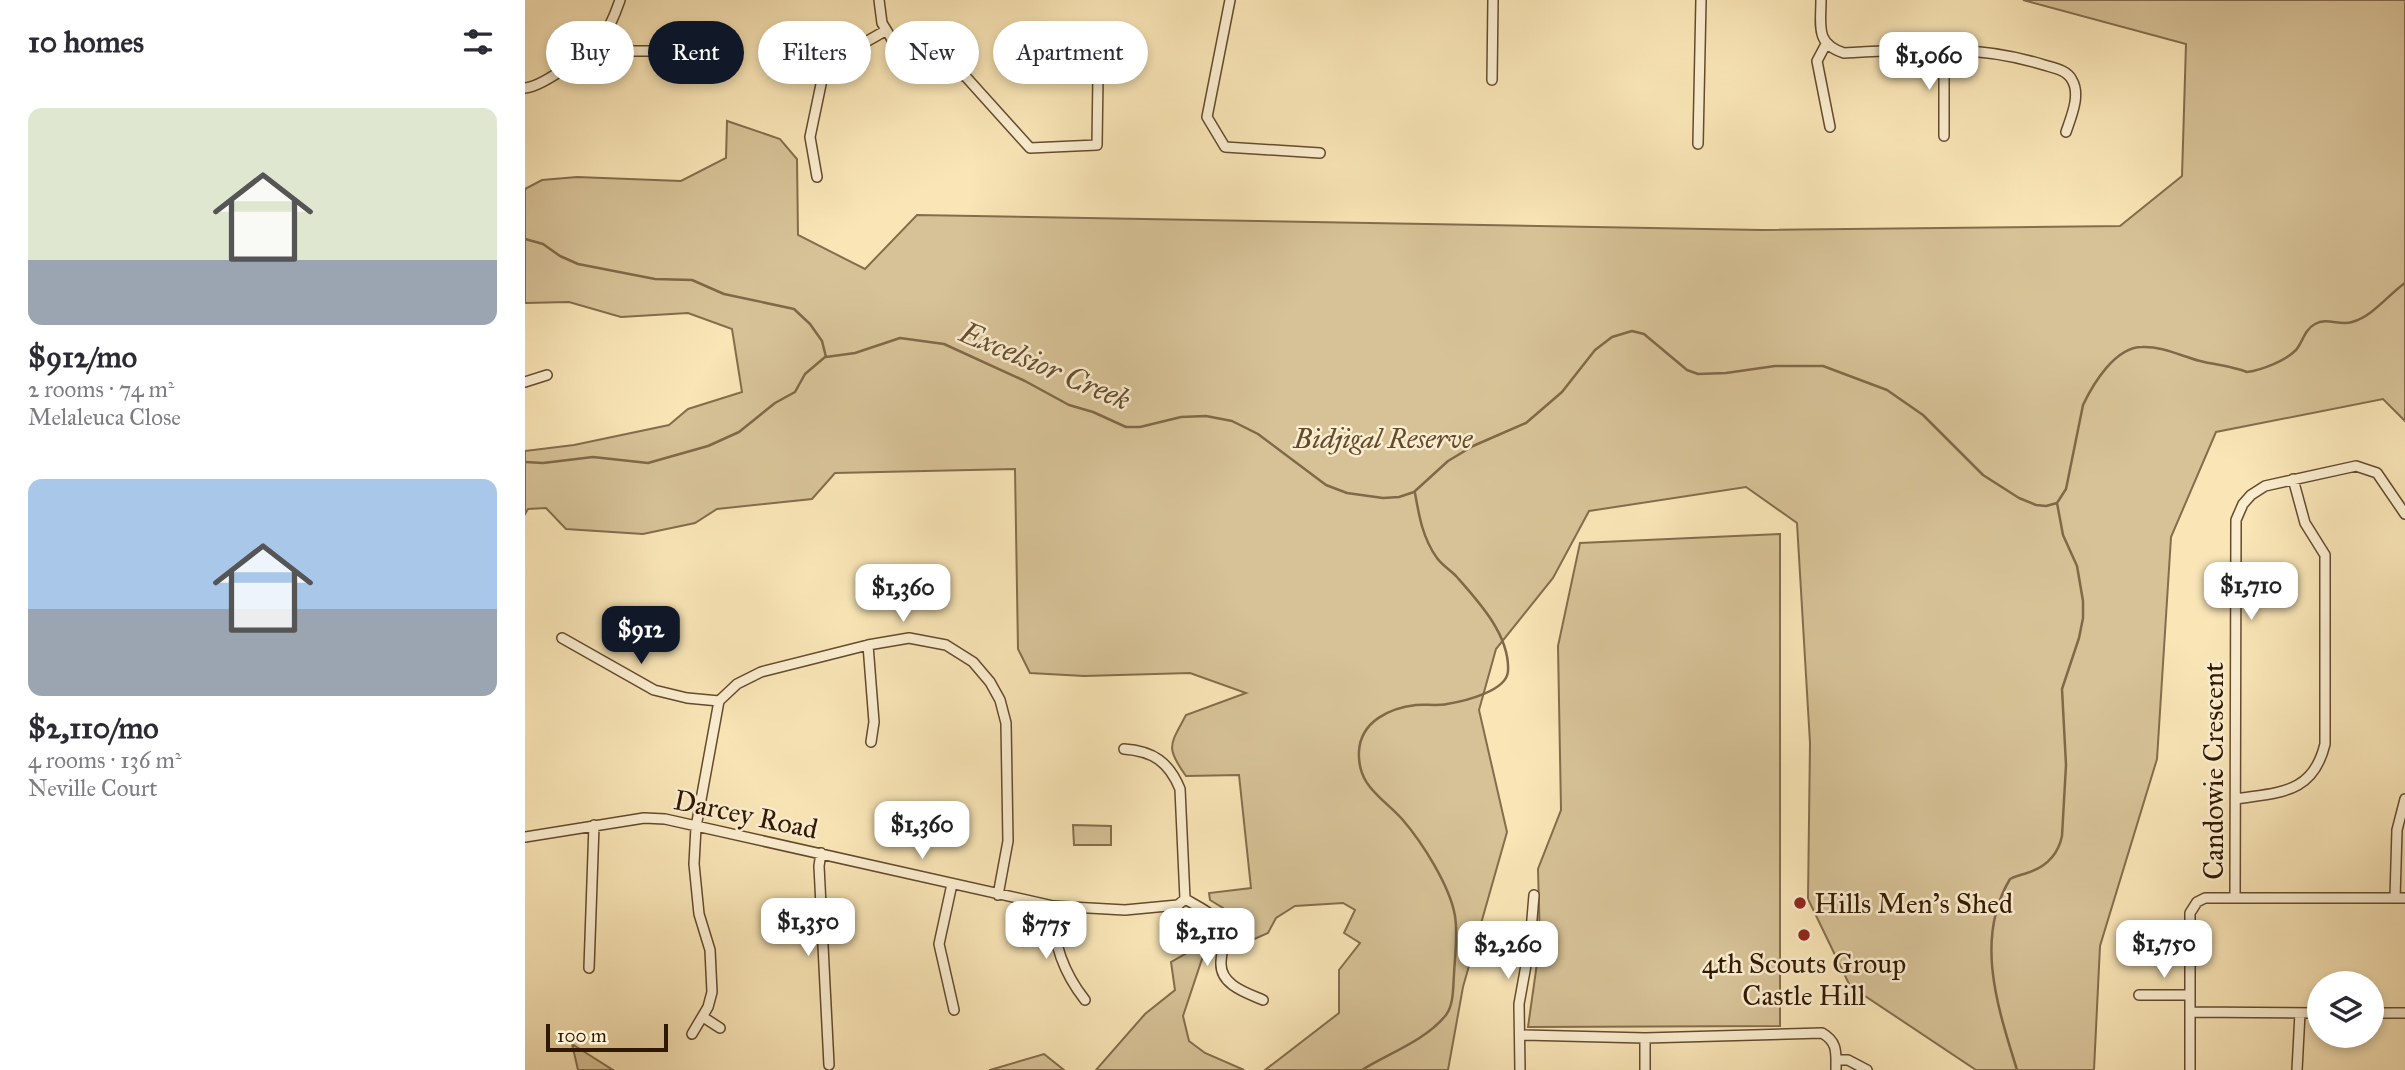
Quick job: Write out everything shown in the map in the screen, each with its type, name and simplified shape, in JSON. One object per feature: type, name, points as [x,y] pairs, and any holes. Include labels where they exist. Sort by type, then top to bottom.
[{"type":"street","points":[[612,21],[619,0]]},
{"type":"street","points":[[817,177],[810,137],[824,70],[834,60],[885,30],[879,0]]},
{"type":"street","points":[[1230,0],[1207,117],[1225,147],[1320,153]]},
{"type":"street","points":[[1492,80],[1493,0]]},
{"type":"street","points":[[1698,144],[1701,0]]},
{"type":"street","points":[[1821,0],[1821,33],[1826,44],[1845,53],[1971,49],[2064,72],[2072,79],[2076,97],[2066,132]]},
{"type":"street","points":[[1826,44],[1817,61],[1830,127]]},
{"type":"street","points":[[1944,48],[1944,136]]},
{"type":"street","points":[[525,88],[546,80]]},
{"type":"street","points":[[972,84],[1030,148],[1097,145],[1098,84]]},
{"type":"street","points":[[525,382],[547,375]]},
{"type":"street","name":"Candowie Crescent","points":[[2235,897],[2236,520],[2242,504],[2265,486],[2356,466],[2377,473],[2405,514]]},
{"type":"street","points":[[2237,799],[2274,793],[2304,783],[2321,762],[2325,744],[2325,555],[2305,523],[2293,480]]},
{"type":"street","points":[[562,638],[654,690],[687,698],[719,701]]},
{"type":"street","points":[[691,1034],[710,1002],[712,985],[710,950],[699,914],[694,864],[696,827],[719,701],[737,684],[761,672],[869,645],[909,638],[946,645],[973,662],[1000,700],[1006,723],[1008,841],[998,895]]},
{"type":"street","points":[[869,645],[874,722],[871,742]]},
{"type":"street","points":[[1124,749],[1141,750],[1159,757],[1167,764],[1180,789],[1185,899],[1211,915],[1220,925],[1225,938],[1221,962],[1223,973],[1230,984],[1263,1000]]},
{"type":"street","points":[[2190,1070],[2190,914],[2197,902],[2205,898],[2235,897],[2400,898],[2397,830],[2405,799]]},
{"type":"street","name":"Darcey Road","points":[[525,837],[644,818],[665,819],[1053,906],[1125,910],[1171,907],[1185,899]]},
{"type":"street","points":[[589,968],[594,825]]},
{"type":"street","points":[[821,853],[819,866],[829,1065]]},
{"type":"street","points":[[952,884],[939,944],[954,1010]]},
{"type":"street","points":[[1520,1070],[1519,1004],[1530,943],[1534,895]]},
{"type":"street","points":[[1053,906],[1053,930],[1061,961],[1084,1000]]},
{"type":"street","points":[[2139,995],[2189,995]]},
{"type":"street","points":[[2190,1012],[2307,1013]]},
{"type":"street","points":[[2297,1070],[2300,1013]]},
{"type":"street","points":[[2384,1013],[2405,1013]]},
{"type":"street","points":[[703,1017],[720,1028]]},
{"type":"street","points":[[1520,1035],[1645,1038],[1822,1033],[1830,1037],[1835,1045],[1836,1065],[1848,1060],[1867,1070]]},
{"type":"street","points":[[1645,1038],[1645,1070]]},
{"type":"green space","name":"Bidjigal Reserve","points":[[2023,0],[2405,0],[2405,421],[2383,399],[2216,432],[2171,537],[2157,759],[2100,946],[2094,1070],[1976,1070],[1850,986],[1808,899],[1810,743],[1797,523],[1746,487],[1589,511],[1553,578],[1496,649],[1479,710],[1507,832],[1463,987],[1448,1070],[1265,1070],[1339,1013],[1339,970],[1360,943],[1344,933],[1355,910],[1343,903],[1295,906],[1276,918],[1268,933],[1252,940],[1236,930],[1223,908],[1210,900],[1209,893],[1251,888],[1239,775],[1186,776],[1175,758],[1173,740],[1186,715],[1246,693],[1190,673],[1084,676],[1030,673],[1018,649],[1015,469],[835,473],[812,499],[717,509],[695,523],[643,534],[566,529],[546,508],[528,509],[525,514],[525,451],[574,445],[669,425],[688,409],[742,392],[732,329],[688,313],[621,317],[569,302],[525,303],[525,189],[542,180],[577,177],[681,181],[726,158],[727,121],[780,139],[797,159],[798,235],[865,269],[917,215],[1762,230],[2120,226],[2182,176],[2186,44]]},
{"type":"green space","points":[[1780,534],[1780,1026],[1528,1027],[1540,942],[1538,869],[1561,810],[1558,646],[1580,543]]},
{"type":"green space","points":[[1073,825],[1111,826],[1111,845],[1074,845]]},
{"type":"green space","points":[[1205,934],[1204,953],[1183,1016],[1189,1041],[1205,1053],[1244,1070],[1096,1070],[1145,1014],[1175,990],[1171,962],[1194,949]]},
{"type":"green space","points":[[572,1044],[613,1070],[578,1070]]},
{"type":"green space","points":[[1044,1054],[1064,1070],[990,1070]]},
{"type":"waterway","name":"Excelsior Creek","points":[[525,239],[543,244],[578,264],[655,279],[692,280],[724,294],[794,309],[810,324],[822,341],[826,357],[855,353],[900,338],[944,344],[1025,381],[1069,405],[1093,412],[1126,427],[1140,427],[1181,417],[1206,416],[1232,421],[1258,434],[1326,485],[1347,493],[1383,498],[1414,492],[1448,461],[1473,446],[1526,423],[1562,392],[1595,350],[1612,337],[1632,331],[1644,334],[1687,370],[1698,374],[1775,366],[1823,366],[1887,390],[1923,415],[1983,475],[2019,498],[2046,506],[2057,503],[2066,489],[2083,405],[2099,377],[2123,353],[2142,347],[2157,348],[2200,361],[2253,371],[2286,358],[2315,324],[2324,321],[2347,323],[2360,319],[2405,283]]},
{"type":"waterway","points":[[525,462],[543,463],[593,457],[648,463],[708,446],[739,432],[775,403],[795,392],[805,374],[825,357]]},
{"type":"waterway","points":[[1362,1070],[1428,1032],[1446,1015],[1453,995],[1456,930],[1452,904],[1434,865],[1402,819],[1366,782],[1359,763],[1361,741],[1371,724],[1387,713],[1406,707],[1443,705],[1474,698],[1501,684],[1508,671],[1504,644],[1491,619],[1474,596],[1432,551],[1422,527],[1415,493]]},
{"type":"waterway","points":[[2017,1070],[1997,998],[1991,949],[1999,902],[2010,879],[2045,864],[2058,849],[2062,836],[2066,765],[2062,689],[2079,638],[2083,601],[2077,566],[2063,535],[2057,503]]},
{"type":"place","name":"Hills Men's Shed","points":[[1800,903]]},
{"type":"place","name":"4th Scouts Group Castle Hill","points":[[1804,935]]}]
